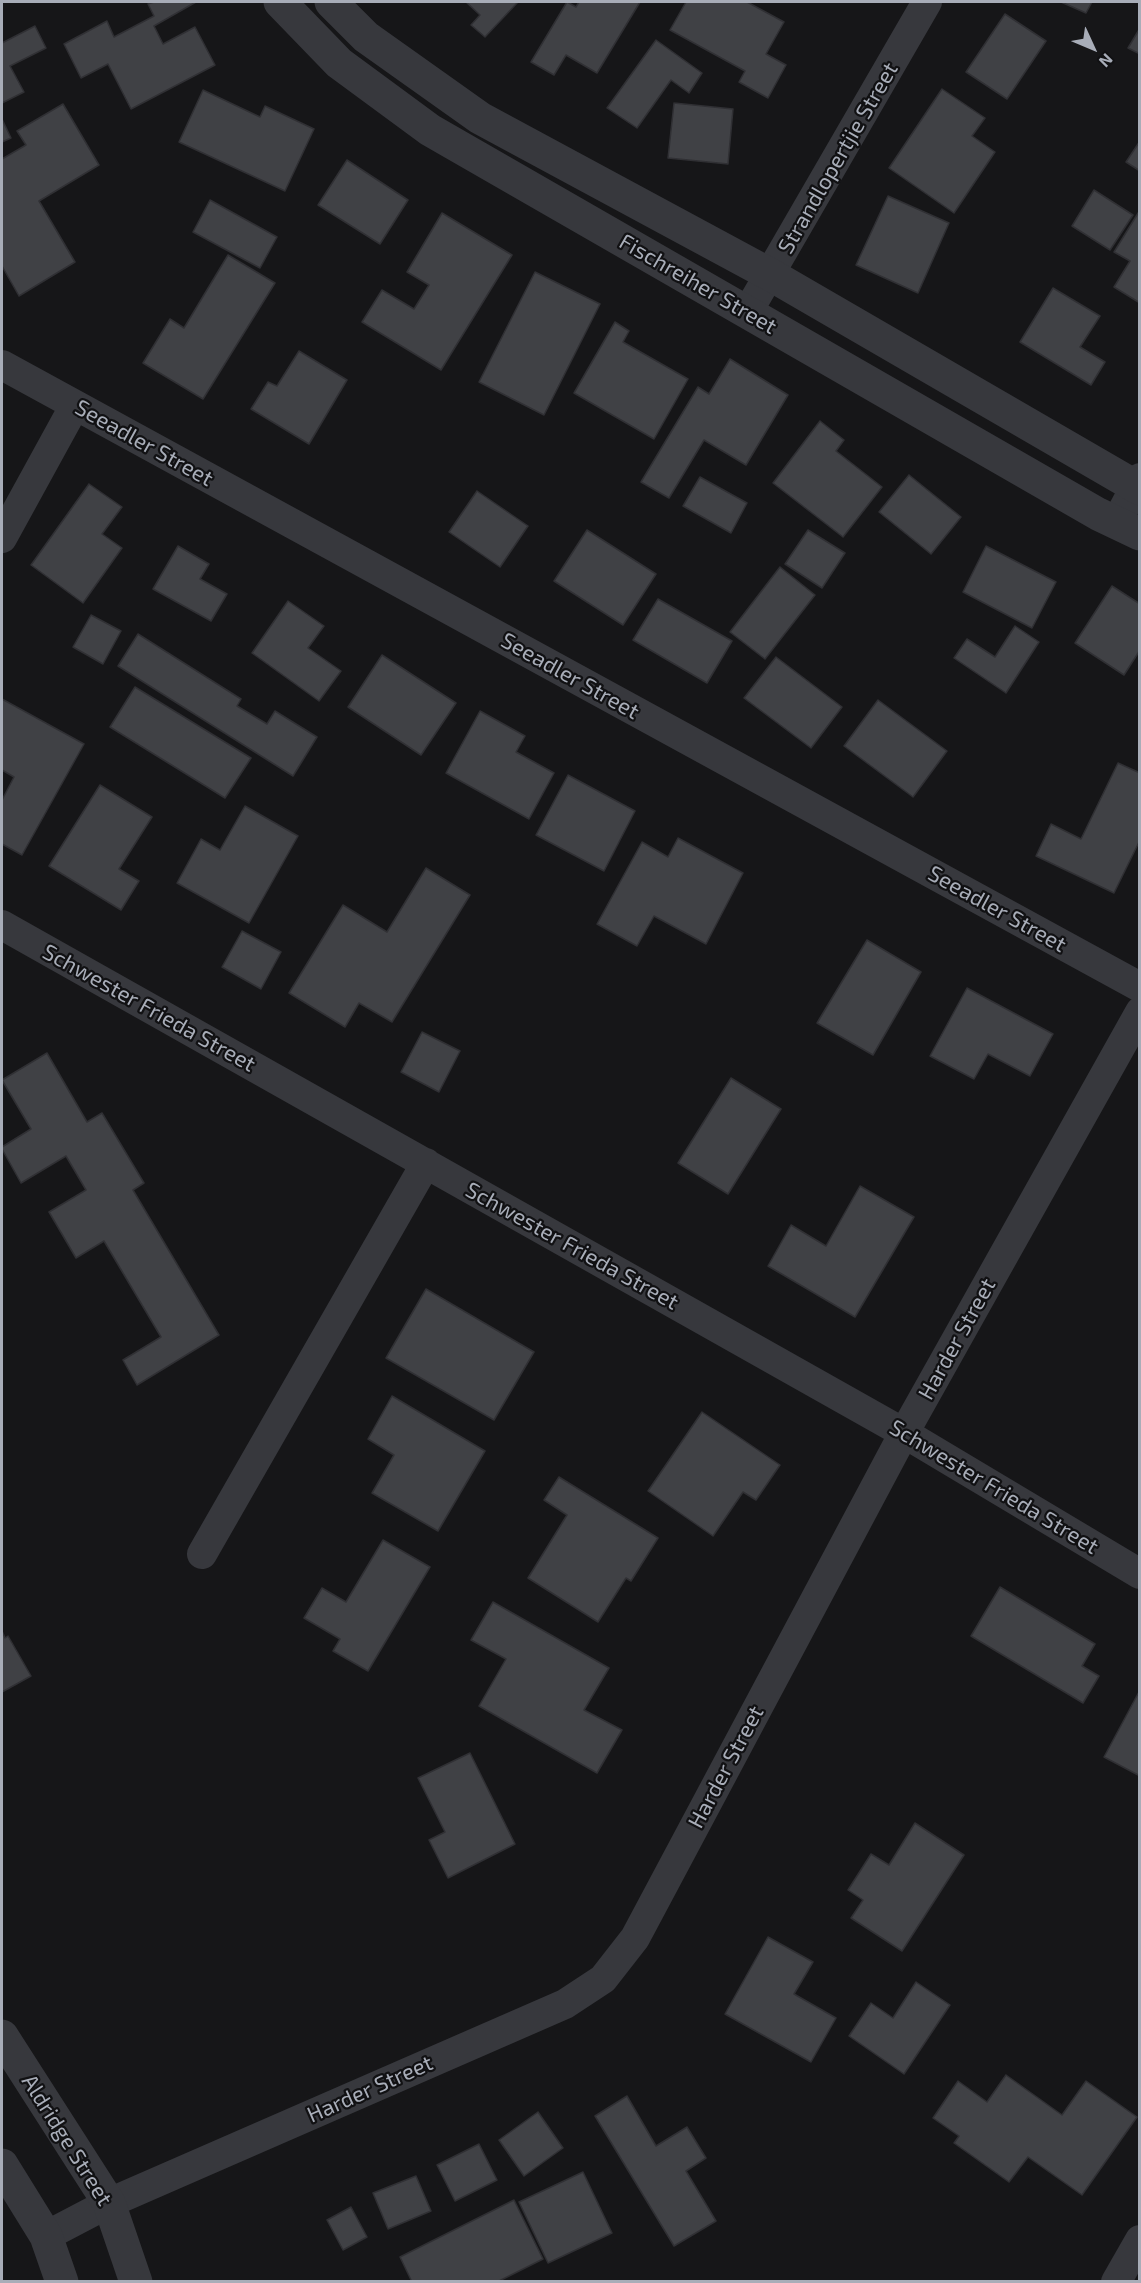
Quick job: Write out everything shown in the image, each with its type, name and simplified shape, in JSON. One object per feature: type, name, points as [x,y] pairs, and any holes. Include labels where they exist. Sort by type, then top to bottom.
[{"type":"street","name":"Fischreiher Street","points":[[280,2],[339,63],[430,130],[747,313],[1128,528]]},
{"type":"street","name":"Fischreiher Street","points":[[331,2],[366,37],[480,118],[771,274],[1138,485]]},
{"type":"street","name":"Strandlopertjie Street","points":[[747,313],[927,2]]},
{"type":"street","name":"Seeadler Street","points":[[2,364],[1140,987]]},
{"type":"street","points":[[2,538],[75,405]]},
{"type":"street","points":[[1128,528],[1138,485]]},
{"type":"street","name":"Schwester Frieda Street","points":[[2,925],[904,1433],[1140,1574]]},
{"type":"street","name":"Harder Street","points":[[46,2236],[109,2204],[565,2004],[603,1979],[635,1938],[904,1433],[1140,1012]]},
{"type":"street","points":[[202,1554],[426,1164]]},
{"type":"street","name":"Aldridge Street","points":[[2,2036],[109,2204],[136,2282]]},
{"type":"street","points":[[2,2165],[46,2236],[62,2282]]},
{"type":"street","points":[[1116,2282],[1140,2240]]},
{"type":"building","points":[[196,2],[154,26],[163,44],[195,27],[215,65],[131,109],[108,64],[81,78],[64,44],[107,21],[114,37],[154,16],[148,4]]},
{"type":"building","points":[[466,2],[518,2],[485,37],[471,25],[480,15]]},
{"type":"building","points":[[567,2],[576,7],[579,2],[640,2],[597,73],[566,55],[554,75],[531,62]]},
{"type":"building","points":[[686,2],[747,2],[784,22],[766,54],[786,65],[768,98],[739,82],[745,71],[670,30]]},
{"type":"building","points":[[1061,2],[1092,2],[1086,13]]},
{"type":"building","points":[[1005,14],[1046,41],[1007,99],[966,72]]},
{"type":"building","points":[[35,26],[46,48],[10,66],[24,92],[2,103],[2,43]]},
{"type":"building","points":[[1140,28],[1140,54],[1128,48]]},
{"type":"building","points":[[656,40],[702,73],[689,93],[671,80],[637,128],[607,108]]},
{"type":"building","points":[[942,89],[985,118],[972,136],[995,152],[954,213],[889,168]]},
{"type":"building","points":[[203,90],[260,117],[265,106],[314,129],[285,191],[179,142]]},
{"type":"building","points":[[674,103],[733,109],[728,164],[668,158]]},
{"type":"building","points":[[63,104],[99,165],[39,201],[75,262],[19,296],[2,266],[2,159],[26,145],[17,131]]},
{"type":"building","points":[[2,119],[11,138],[2,142]]},
{"type":"building","points":[[1140,141],[1140,171],[1126,162]]},
{"type":"building","points":[[347,160],[408,200],[380,244],[318,205]]},
{"type":"building","points":[[1094,190],[1133,215],[1110,250],[1072,226]]},
{"type":"building","points":[[888,196],[949,223],[918,293],[856,265]]},
{"type":"building","points":[[210,200],[277,237],[260,268],[193,232]]},
{"type":"building","points":[[1140,210],[1140,303],[1114,287],[1130,261],[1114,252]]},
{"type":"building","points":[[442,213],[512,255],[441,370],[362,322],[382,290],[414,309],[429,285],[407,272]]},
{"type":"building","points":[[228,255],[275,283],[203,399],[143,363],[170,319],[184,328]]},
{"type":"building","points":[[535,272],[600,304],[544,415],[479,382]]},
{"type":"building","points":[[1053,288],[1100,316],[1080,347],[1105,362],[1091,385],[1020,342]]},
{"type":"building","points":[[615,322],[629,331],[623,342],[688,379],[654,439],[574,393]]},
{"type":"building","points":[[299,351],[347,380],[309,444],[251,409],[268,382],[277,386]]},
{"type":"building","points":[[730,359],[788,395],[746,465],[704,440],[669,498],[641,482],[698,387],[709,394]]},
{"type":"building","points":[[820,421],[844,440],[836,451],[882,487],[843,537],[773,483]]},
{"type":"building","points":[[909,475],[961,517],[931,554],[879,512]]},
{"type":"building","points":[[700,477],[747,503],[731,533],[683,506]]},
{"type":"building","points":[[89,484],[122,507],[102,534],[122,548],[83,603],[31,565]]},
{"type":"building","points":[[477,491],[528,526],[500,567],[449,532]]},
{"type":"building","points":[[587,530],[656,574],[623,625],[554,581]]},
{"type":"building","points":[[808,530],[845,553],[822,588],[785,564]]},
{"type":"building","points":[[178,546],[209,564],[200,579],[227,594],[211,621],[153,589]]},
{"type":"building","points":[[986,546],[1056,582],[1032,628],[963,592]]},
{"type":"building","points":[[780,567],[815,595],[765,659],[730,632]]},
{"type":"building","points":[[1112,586],[1140,604],[1140,650],[1124,675],[1075,643]]},
{"type":"building","points":[[658,599],[732,641],[707,683],[633,640]]},
{"type":"building","points":[[288,601],[324,626],[308,648],[341,671],[319,701],[252,653]]},
{"type":"building","points":[[91,615],[121,631],[103,664],[73,647]]},
{"type":"building","points":[[1015,626],[1039,642],[1006,693],[954,658],[967,639],[995,657]]},
{"type":"building","points":[[138,634],[241,699],[237,706],[267,724],[275,711],[317,737],[293,776],[118,666]]},
{"type":"building","points":[[382,655],[456,703],[421,755],[348,707]]},
{"type":"building","points":[[776,657],[842,707],[811,748],[744,698]]},
{"type":"building","points":[[135,687],[251,758],[225,798],[110,727]]},
{"type":"building","points":[[2,699],[84,744],[22,855],[2,844],[2,800],[14,777],[2,770]]},
{"type":"building","points":[[878,700],[947,751],[913,797],[844,746]]},
{"type":"building","points":[[480,711],[525,736],[516,752],[554,773],[529,819],[446,773]]},
{"type":"building","points":[[1118,763],[1140,773],[1140,840],[1114,893],[1036,856],[1051,824],[1081,839]]},
{"type":"building","points":[[568,775],[635,811],[604,871],[536,835]]},
{"type":"building","points":[[100,785],[152,817],[119,869],[139,881],[121,910],[49,866]]},
{"type":"building","points":[[245,806],[298,836],[249,923],[177,883],[201,839],[220,850]]},
{"type":"building","points":[[678,838],[743,873],[706,944],[654,916],[637,946],[597,924],[642,842],[668,857]]},
{"type":"building","points":[[426,868],[470,895],[392,1022],[359,1003],[345,1027],[289,993],[343,905],[387,932]]},
{"type":"building","points":[[242,931],[281,952],[261,989],[222,967]]},
{"type":"building","points":[[867,940],[921,972],[873,1055],[817,1023]]},
{"type":"building","points":[[967,988],[1053,1034],[1030,1076],[988,1054],[974,1079],[930,1056]]},
{"type":"building","points":[[422,1032],[460,1051],[439,1092],[401,1072]]},
{"type":"building","points":[[47,1053],[87,1122],[102,1113],[144,1183],[133,1190],[219,1335],[137,1385],[123,1360],[161,1337],[104,1241],[76,1258],[49,1212],[86,1190],[66,1156],[21,1183],[2,1149],[31,1129],[2,1080]]},
{"type":"building","points":[[731,1078],[781,1109],[728,1194],[678,1163]]},
{"type":"building","points":[[860,1186],[914,1217],[855,1317],[768,1266],[791,1225],[826,1246]]},
{"type":"building","points":[[426,1289],[534,1352],[494,1420],[386,1358]]},
{"type":"building","points":[[392,1396],[485,1451],[438,1531],[372,1493],[394,1455],[368,1439]]},
{"type":"building","points":[[702,1412],[780,1465],[756,1500],[743,1492],[713,1536],[648,1491]]},
{"type":"building","points":[[559,1477],[658,1538],[631,1581],[626,1578],[598,1622],[528,1578],[567,1515],[544,1500]]},
{"type":"building","points":[[383,1540],[430,1567],[368,1671],[333,1651],[340,1639],[304,1618],[322,1588],[346,1602]]},
{"type":"building","points":[[1000,1587],[1095,1644],[1082,1666],[1099,1676],[1083,1703],[971,1636]]},
{"type":"building","points":[[493,1602],[609,1668],[584,1710],[622,1730],[597,1773],[479,1706],[506,1659],[471,1640]]},
{"type":"building","points":[[2,1631],[5,1638],[8,1636],[31,1676],[2,1692]]},
{"type":"building","points":[[1140,1690],[1140,1776],[1104,1757]]},
{"type":"building","points":[[470,1753],[515,1844],[448,1878],[429,1840],[445,1832],[418,1778]]},
{"type":"building","points":[[915,1823],[964,1855],[902,1951],[851,1918],[863,1900],[848,1890],[871,1854],[889,1865]]},
{"type":"building","points":[[768,1937],[813,1962],[794,1994],[836,2018],[811,2062],[725,2014]]},
{"type":"building","points":[[916,1982],[950,2005],[904,2074],[849,2036],[871,2003],[893,2018]]},
{"type":"building","points":[[1006,2075],[1062,2115],[1086,2081],[1137,2117],[1082,2195],[1028,2157],[1009,2182],[954,2143],[959,2136],[933,2118],[958,2081],[987,2102]]},
{"type":"building","points":[[627,2096],[656,2146],[687,2127],[706,2158],[686,2171],[716,2221],[674,2246],[595,2116]]},
{"type":"building","points":[[538,2112],[563,2148],[524,2176],[499,2140]]},
{"type":"building","points":[[479,2144],[497,2180],[455,2201],[437,2165]]},
{"type":"building","points":[[583,2172],[612,2233],[548,2263],[519,2202]]},
{"type":"building","points":[[416,2176],[431,2211],[388,2229],[373,2193]]},
{"type":"building","points":[[514,2200],[543,2259],[497,2282],[412,2282],[400,2257]]},
{"type":"building","points":[[351,2207],[367,2237],[343,2250],[327,2220]]}]
